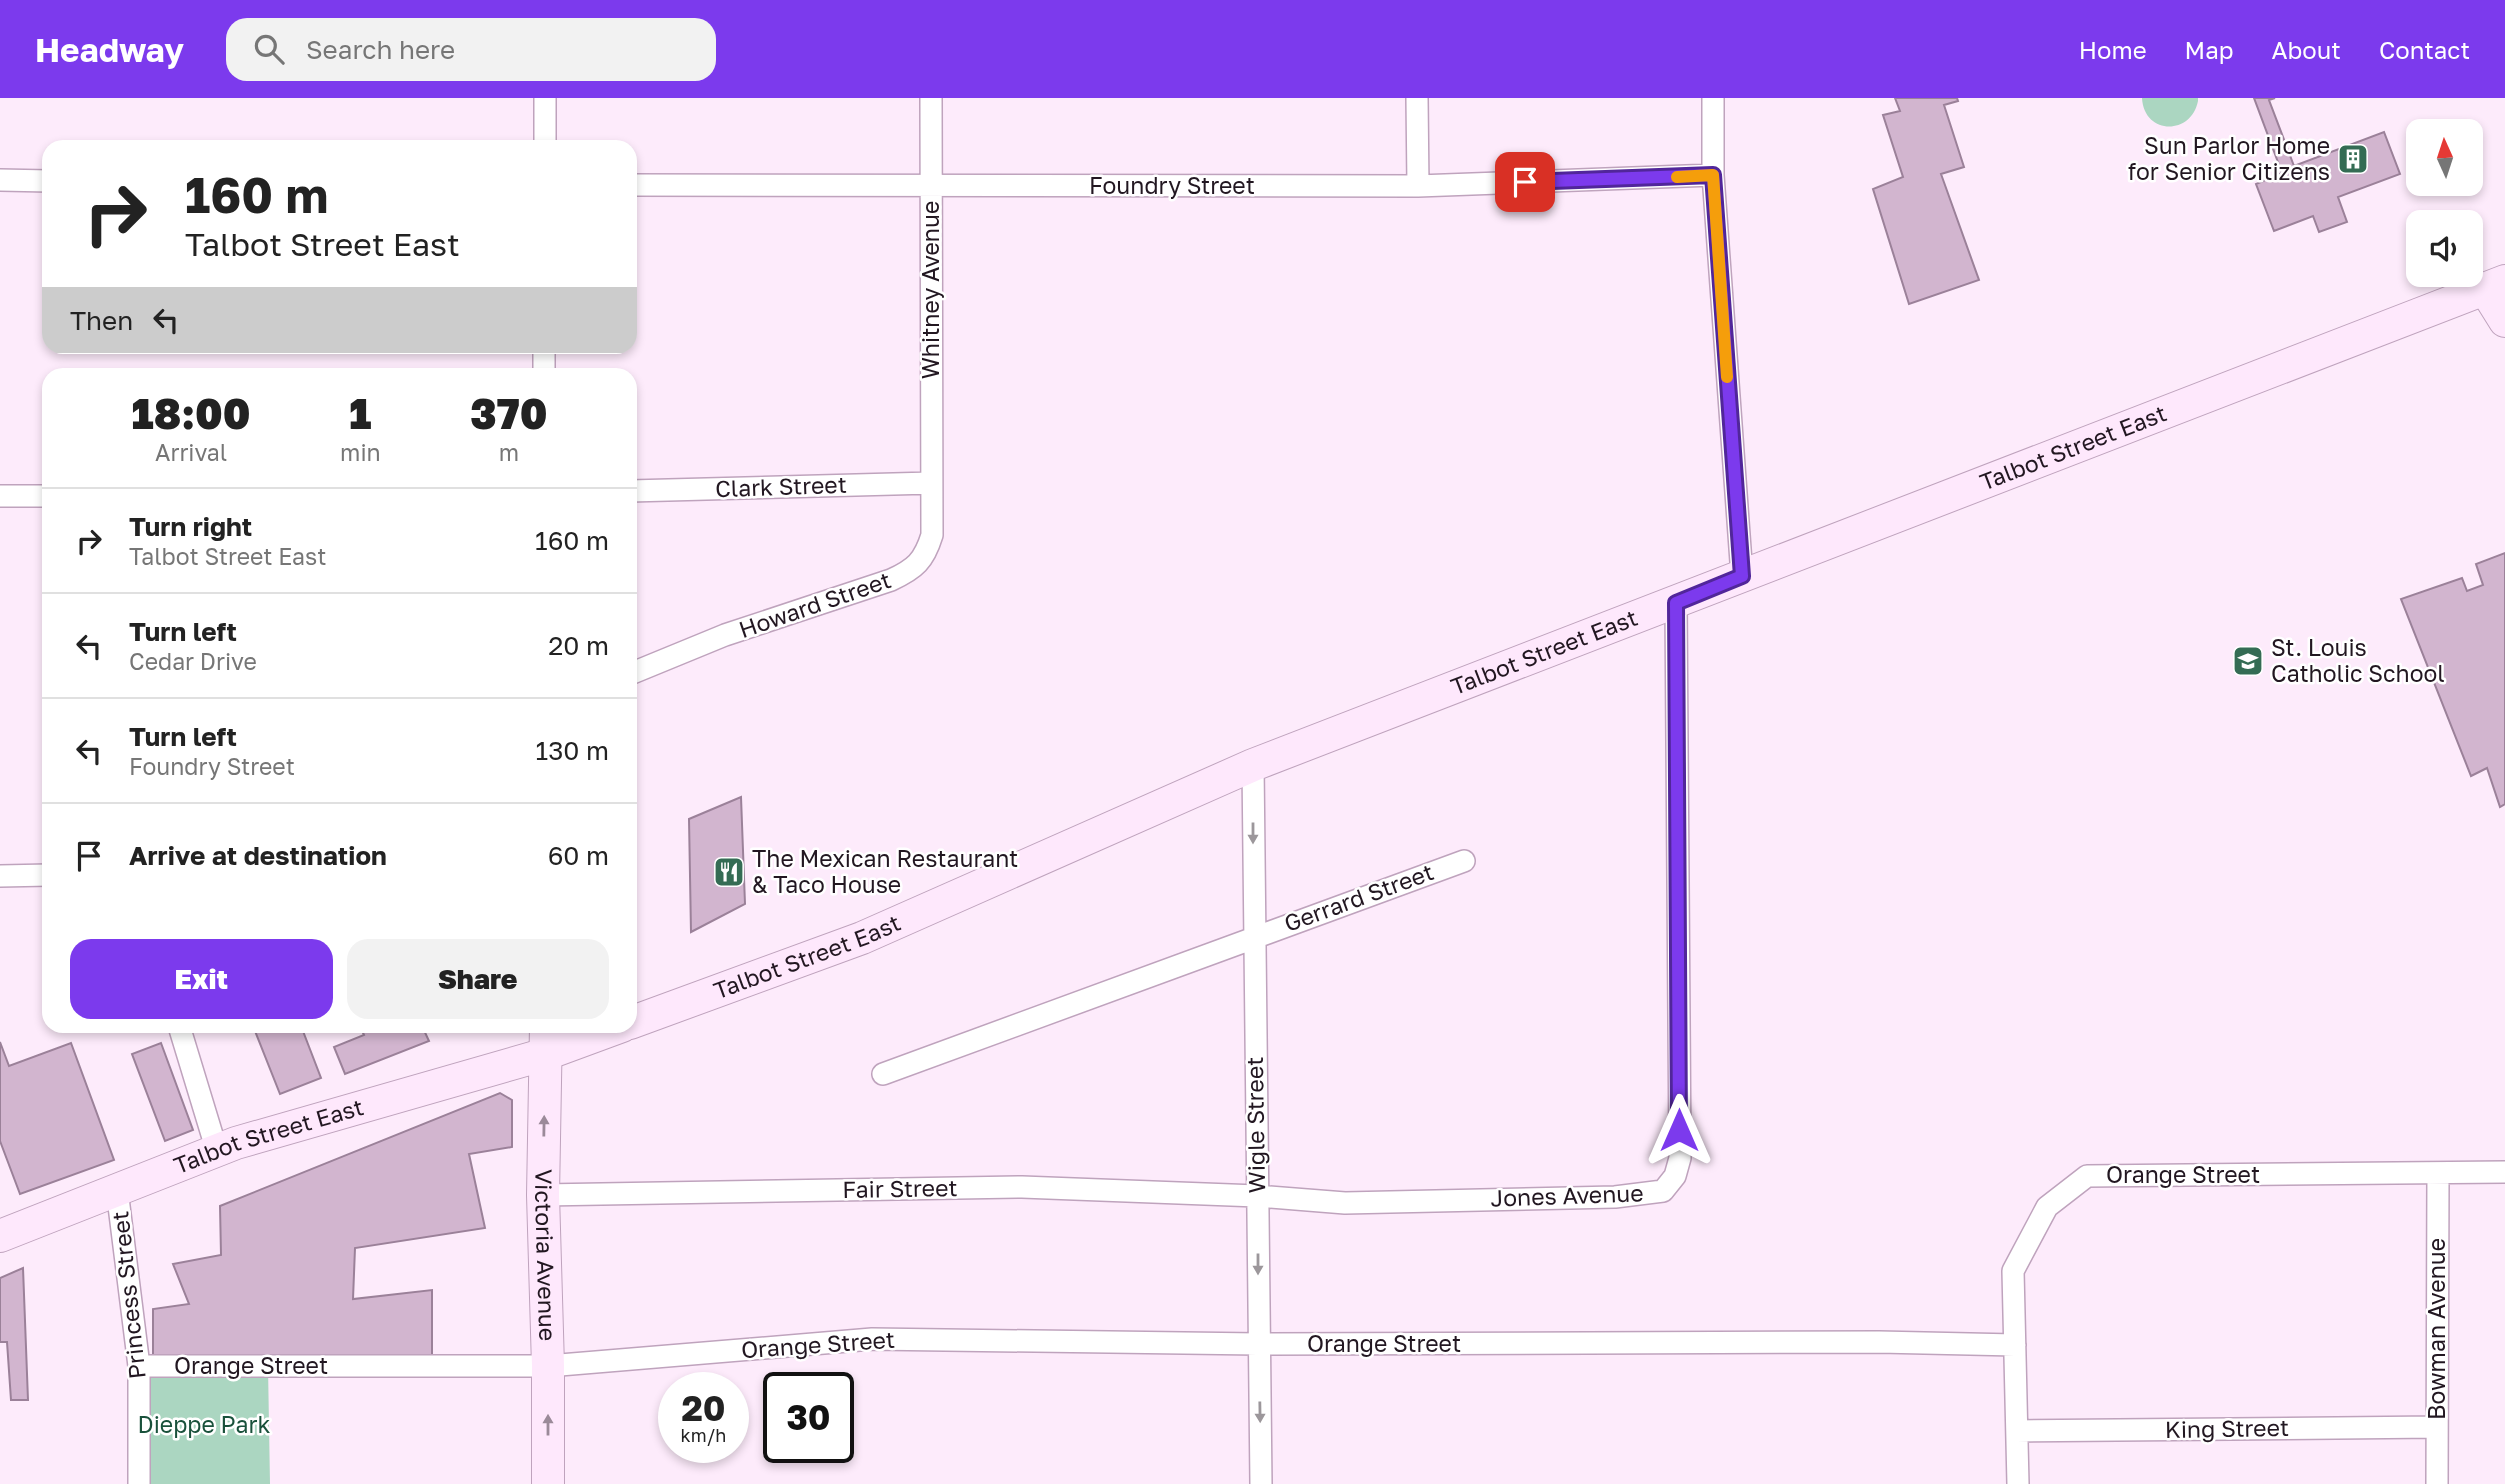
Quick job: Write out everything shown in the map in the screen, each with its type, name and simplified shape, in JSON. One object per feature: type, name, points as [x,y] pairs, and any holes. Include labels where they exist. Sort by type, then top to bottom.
[{"type":"main road","name":"Talbot Street East","points":[[637,1020],[862,938],[1253,765],[2495,285]]},
{"type":"main road","points":[[2495,285],[2505,321]]},
{"type":"main road","name":"Talbot Street East","points":[[0,1236],[217,1151],[546,1040],[584,1033]]},
{"type":"main road","name":"Victoria Avenue","points":[[546,1040],[542,1195],[548,1366],[548,1484]]},
{"type":"street","points":[[545,98],[545,140]]},
{"type":"street","name":"Whitney Avenue","points":[[931,98],[931,483]]},
{"type":"street","points":[[1417,98],[1418,186]]},
{"type":"street","points":[[1713,98],[1713,175],[1742,576]]},
{"type":"street","name":"Foundry Street","points":[[637,184],[1418,186],[1713,175]]},
{"type":"street","points":[[0,180],[42,181]]},
{"type":"street","name":"Clark Street","points":[[637,491],[931,483]]},
{"type":"street","name":"Howard Street","points":[[637,671],[725,635],[873,587],[913,570],[926,556],[932,536],[931,483]]},
{"type":"street","points":[[0,496],[42,496]]},
{"type":"street","name":"Jones Avenue","points":[[1257,1196],[1345,1203],[1615,1197],[1663,1191],[1675,1176],[1680,1158],[1676,603]]},
{"type":"street","name":"Wigle Street","points":[[1253,765],[1261,1484]]},
{"type":"street","name":"Gerrard Street","points":[[883,1074],[1464,860]]},
{"type":"street","points":[[0,876],[42,876]]},
{"type":"street","points":[[181,1033],[217,1151]]},
{"type":"street","name":"Orange Street","points":[[139,1366],[548,1366],[872,1339],[1258,1344],[1879,1342],[2015,1345],[2013,1271],[2047,1208],[2087,1176],[2505,1172]]},
{"type":"street","name":"Bowman Avenue","points":[[2437,1484],[2438,1173]]},
{"type":"street","name":"Fair Street","points":[[542,1195],[1022,1187],[1257,1196]]},
{"type":"street","name":"Princess Street","points":[[117,1190],[139,1366],[139,1484]]},
{"type":"street","points":[[2015,1345],[2018,1484]]},
{"type":"street","name":"King Street","points":[[2017,1431],[2437,1427]]},
{"type":"green space","points":[[2142,98],[2198,98],[2198,101],[2187,120],[2168,126],[2151,119]]},
{"type":"green space","name":"Dieppe Park","points":[[139,1366],[268,1366],[270,1484],[139,1484]]},
{"type":"building","points":[[1895,98],[1957,98],[1958,101],[1944,105],[1964,167],[1941,174],[1979,280],[1909,304],[1873,189],[1903,177],[1883,115],[1900,111]]},
{"type":"building","name":"Sun Parlor Home for Senior Citizens","points":[[2254,98],[2275,98],[2269,100],[2294,166],[2384,132],[2400,174],[2338,197],[2347,222],[2319,232],[2313,216],[2274,231],[2256,184],[2282,173]]},
{"type":"building","points":[[2505,553],[2505,804],[2500,807],[2487,768],[2471,776],[2401,599],[2462,578],[2467,591],[2483,585],[2476,564]]},
{"type":"building","points":[[741,797],[745,904],[691,932],[689,819]]},
{"type":"building","points":[[256,1033],[304,1033],[321,1078],[280,1094]]},
{"type":"building","points":[[363,1033],[425,1033],[429,1041],[345,1074],[334,1047],[364,1035]]},
{"type":"building","points":[[0,1042],[9,1066],[71,1043],[114,1160],[20,1194],[0,1141]]},
{"type":"building","points":[[161,1043],[193,1130],[165,1141],[132,1054]]},
{"type":"building","points":[[500,1093],[512,1100],[512,1147],[469,1154],[485,1228],[355,1248],[353,1299],[432,1290],[432,1355],[153,1358],[153,1309],[189,1304],[173,1264],[221,1255],[220,1206]]},
{"type":"building","points":[[23,1268],[28,1400],[11,1400],[7,1342],[0,1342],[0,1278]]},
{"type":"slow traffic","points":[[1677,177],[1713,175],[1727,377]]},
{"type":"place","name":"Sun Parlor Home for Senior Citizens","points":[[2353,159]]},
{"type":"place","name":"St. Louis Catholic School","points":[[2248,661]]},
{"type":"place","name":"The Mexican Restaurant & Taco House","points":[[729,872]]},
{"type":"route","points":[[1525,182],[1713,175],[1742,576],[1676,603],[1679,1130]]}]
